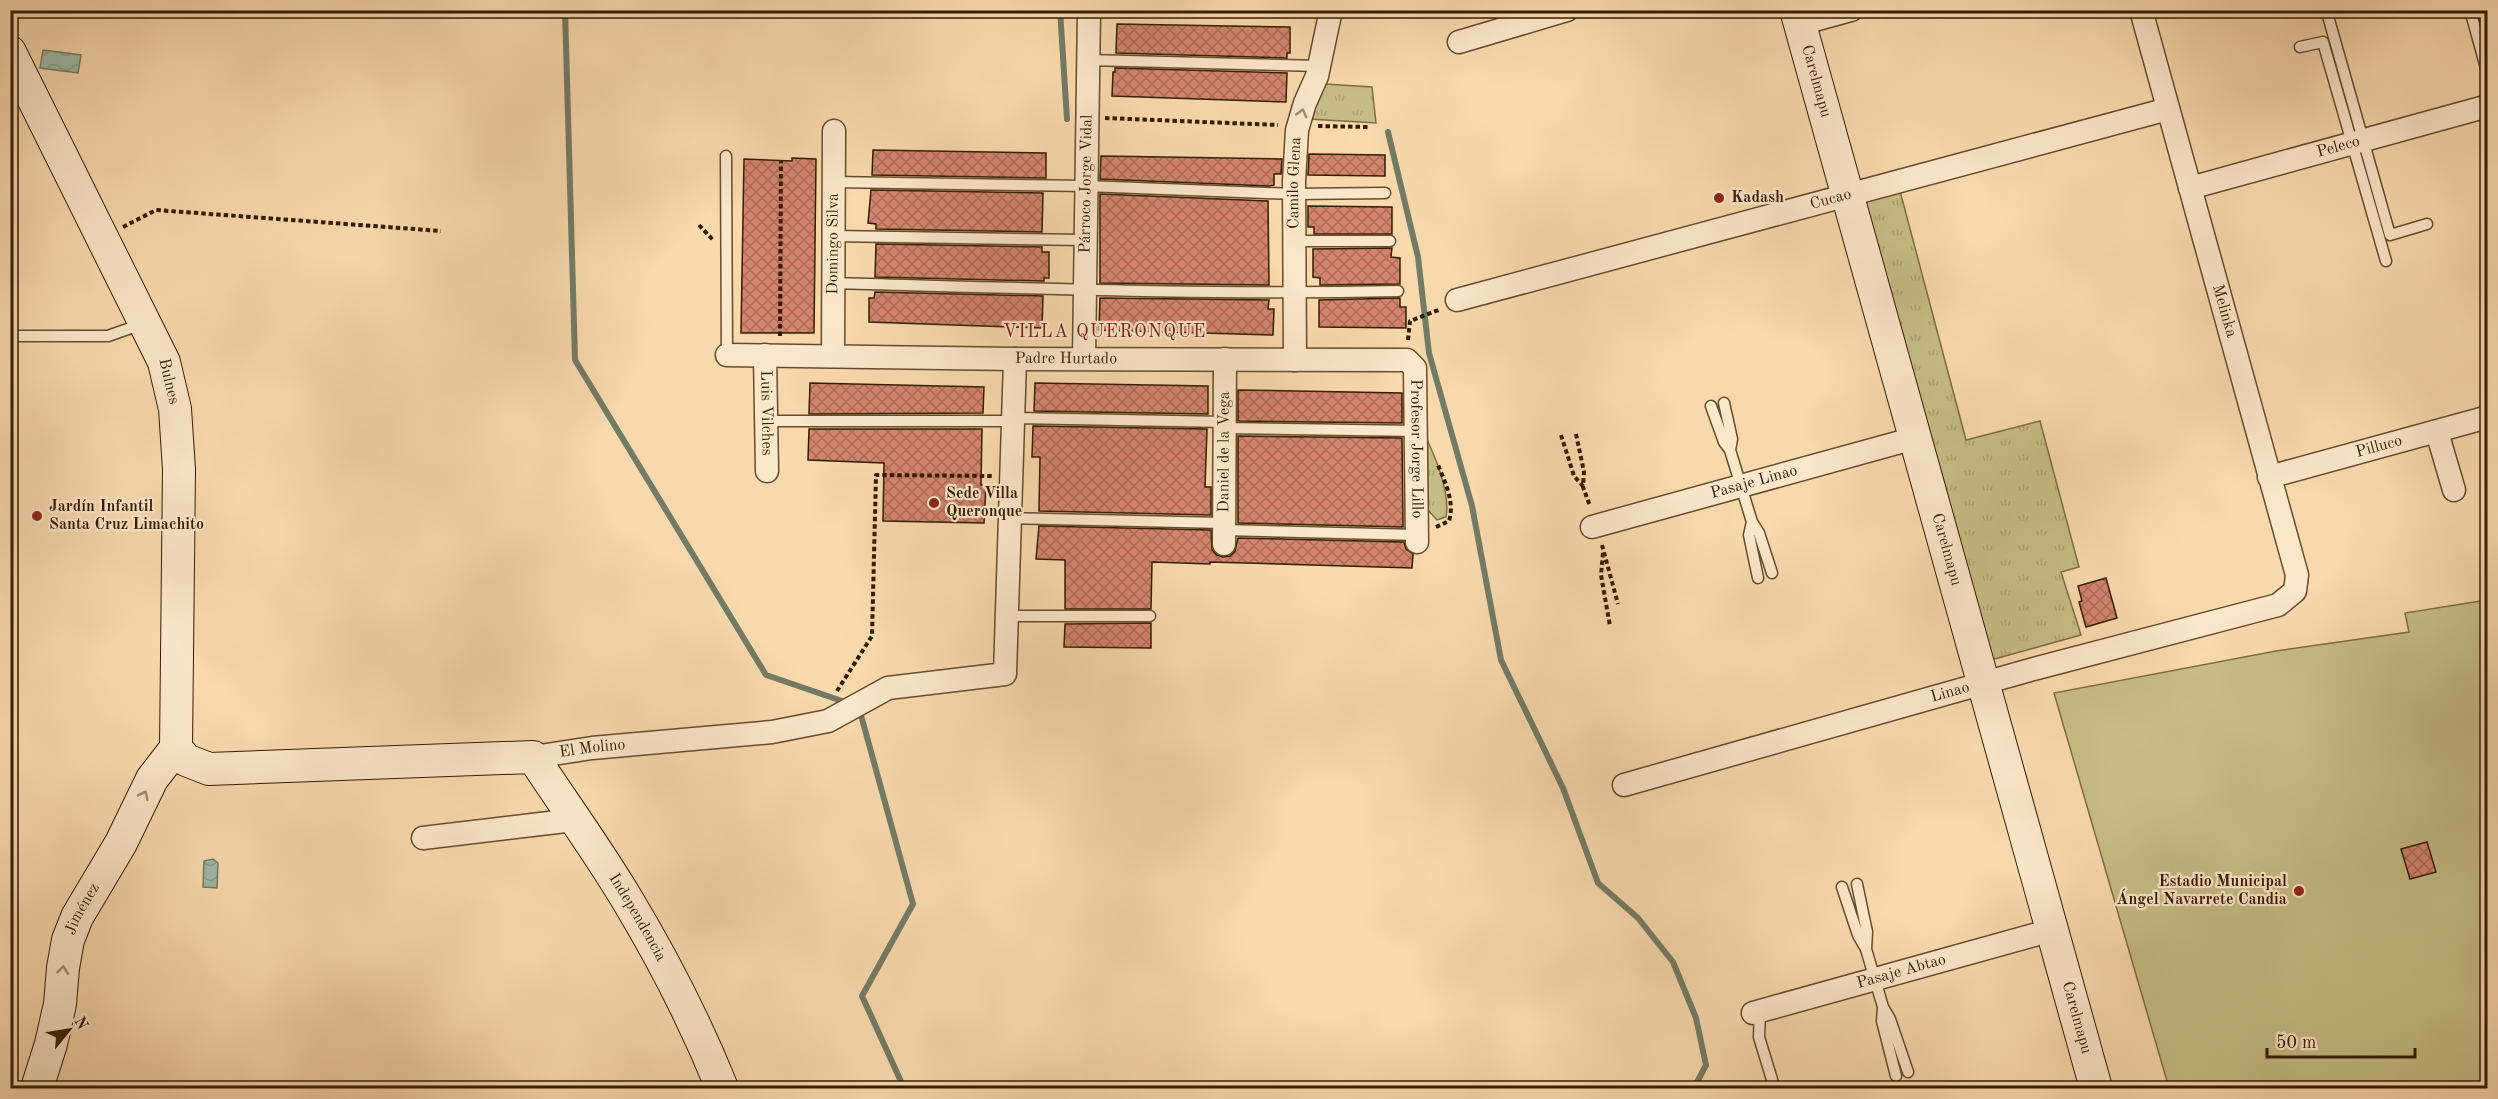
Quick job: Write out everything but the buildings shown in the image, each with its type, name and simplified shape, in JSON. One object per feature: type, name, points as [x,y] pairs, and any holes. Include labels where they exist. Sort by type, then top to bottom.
[{"type":"street","name":"Párroco Jorge Vidal","points":[[1084,358],[1089,10]]},
{"type":"street","name":"Camilo Glena","points":[[1295,360],[1294,194],[1299,126],[1320,66],[1331,10]]},
{"type":"street","points":[[1459,42],[1567,10]]},
{"type":"street","points":[[1798,17],[1851,10]]},
{"type":"street","name":"Melinka","points":[[2141,10],[2297,575],[2295,591],[2278,605]]},
{"type":"street","name":"Carelmapu","points":[[1798,17],[2096,1089]]},
{"type":"street","name":"Bulnes","points":[[10,52],[104,237],[164,362],[175,409],[180,469],[176,748]]},
{"type":"street","name":"Peleco","points":[[2190,188],[2487,106]]},
{"type":"street","name":"Cucao","points":[[1457,300],[2168,109]]},
{"type":"street","name":"Domingo Silva","points":[[832,356],[834,131]]},
{"type":"street","name":"Luis Vilches","points":[[767,471],[766,421],[772,355]]},
{"type":"street","name":"Padre Hurtado","points":[[727,356],[1407,360]]},
{"type":"street","points":[[1007,616],[1015,359]]},
{"type":"street","name":"Daniel de la Vega","points":[[1224,532],[1225,359]]},
{"type":"street","name":"Profesor Jorge Lillo","points":[[1407,360],[1415,368],[1417,539]]},
{"type":"street","name":"Pilluco","points":[[2269,477],[2487,417]]},
{"type":"street","points":[[2437,432],[2454,490]]},
{"type":"street","name":"Pasaje Linao","points":[[1594,526],[1915,438]]},
{"type":"street","name":"Linao","points":[[1624,785],[1983,683],[2278,605]]},
{"type":"street","name":"El Molino","points":[[176,748],[186,760],[209,769],[534,757],[592,748],[772,732],[828,721],[888,688],[1005,674],[1007,616]]},
{"type":"street","name":"Jiménez","points":[[37,1089],[57,1014],[68,940],[77,917],[121,843],[152,779],[176,748]]},
{"type":"street","name":"Independencia","points":[[534,757],[624,894],[671,976],[722,1089]]},
{"type":"street","points":[[423,838],[574,820]]},
{"type":"street","name":"Pasaje Abtao","points":[[1757,1012],[2052,930]]},
{"type":"lane","points":[[2470,10],[2487,75]]},
{"type":"lane","points":[[2482,10],[2487,30]]},
{"type":"lane","points":[[2328,16],[2386,261]]},
{"type":"lane","points":[[2300,47],[2323,42],[2390,234],[2427,224]]},
{"type":"lane","points":[[1088,60],[1320,66]]},
{"type":"lane","points":[[726,156],[727,356]]},
{"type":"lane","points":[[834,183],[1086,186],[1294,194],[1385,193]]},
{"type":"lane","points":[[834,236],[1085,240]]},
{"type":"lane","points":[[1294,241],[1390,241]]},
{"type":"lane","points":[[833,283],[1085,291],[1295,293],[1398,291]]},
{"type":"lane","points":[[10,336],[108,336],[145,322]]},
{"type":"lane","points":[[1724,403],[1732,439],[1730,450]]},
{"type":"lane","points":[[1711,406],[1724,442],[1730,450],[1752,522],[1759,533],[1772,573]]},
{"type":"lane","points":[[766,421],[1013,420],[1417,431]]},
{"type":"lane","points":[[1010,518],[1224,532],[1417,539]]},
{"type":"lane","points":[[1752,522],[1749,536],[1758,578]]},
{"type":"lane","points":[[1007,616],[1150,616]]},
{"type":"lane","points":[[1857,884],[1867,932],[1866,949]]},
{"type":"lane","points":[[1842,887],[1908,1072]]},
{"type":"lane","points":[[1883,1007],[1882,1021],[1896,1076]]},
{"type":"lane","points":[[1757,1012],[1759,1037],[1773,1083]]},
{"type":"path","points":[[1086,118],[1369,127]]},
{"type":"path","points":[[772,355],[781,160]]},
{"type":"path","points":[[104,237],[156,210],[441,231]]},
{"type":"path","points":[[1413,320],[1431,315]]},
{"type":"path","points":[[1576,434],[1584,472],[1583,487],[1618,604]]},
{"type":"path","points":[[1561,435],[1574,476],[1583,487]]},
{"type":"path","points":[[850,669],[872,636],[876,475],[1011,477]]},
{"type":"path","points":[[1603,549],[1601,575],[1610,626]]},
{"type":"green space","points":[[1325,84],[1372,87],[1376,123],[1309,119]]},
{"type":"green space","points":[[1900,191],[1966,440],[2040,421],[2079,567],[2061,572],[2081,635],[1991,660],[1863,201]]},
{"type":"green space","points":[[1421,427],[1436,459],[1446,495],[1446,517],[1437,520],[1426,508]]},
{"type":"green space","name":"Estadio Municipal Ángel Navarrete Candia","points":[[2487,600],[2487,1088],[2169,1088],[2054,693],[2276,651],[2409,632],[2405,613]]},
{"type":"water","points":[[43,50],[81,55],[78,73],[40,68]]},
{"type":"water","points":[[213,859],[218,863],[217,888],[203,887],[204,861]]},
{"type":"waterway","points":[[565,10],[575,360],[766,675],[848,703]]},
{"type":"waterway","points":[[1060,10],[1067,119]]},
{"type":"waterway","points":[[1388,132],[1418,257],[1429,353],[1472,506],[1501,660],[1563,788],[1598,883],[1638,918],[1673,962],[1696,1018],[1706,1065],[1694,1088]]},
{"type":"waterway","points":[[859,708],[913,904],[862,996],[904,1088]]},
{"type":"place","name":"Kadash","points":[[1719,198]]},
{"type":"place","name":"Sede Villa Queronque","points":[[934,503]]},
{"type":"place","name":"Jardín Infantil Santa Cruz Limachito","points":[[37,516]]},
{"type":"place","name":"Estadio Municipal Ángel Navarrete Candia","points":[[2299,891]]},
{"type":"district","name":"VILLA QUERONQUE","points":[[1105,332]]}]
